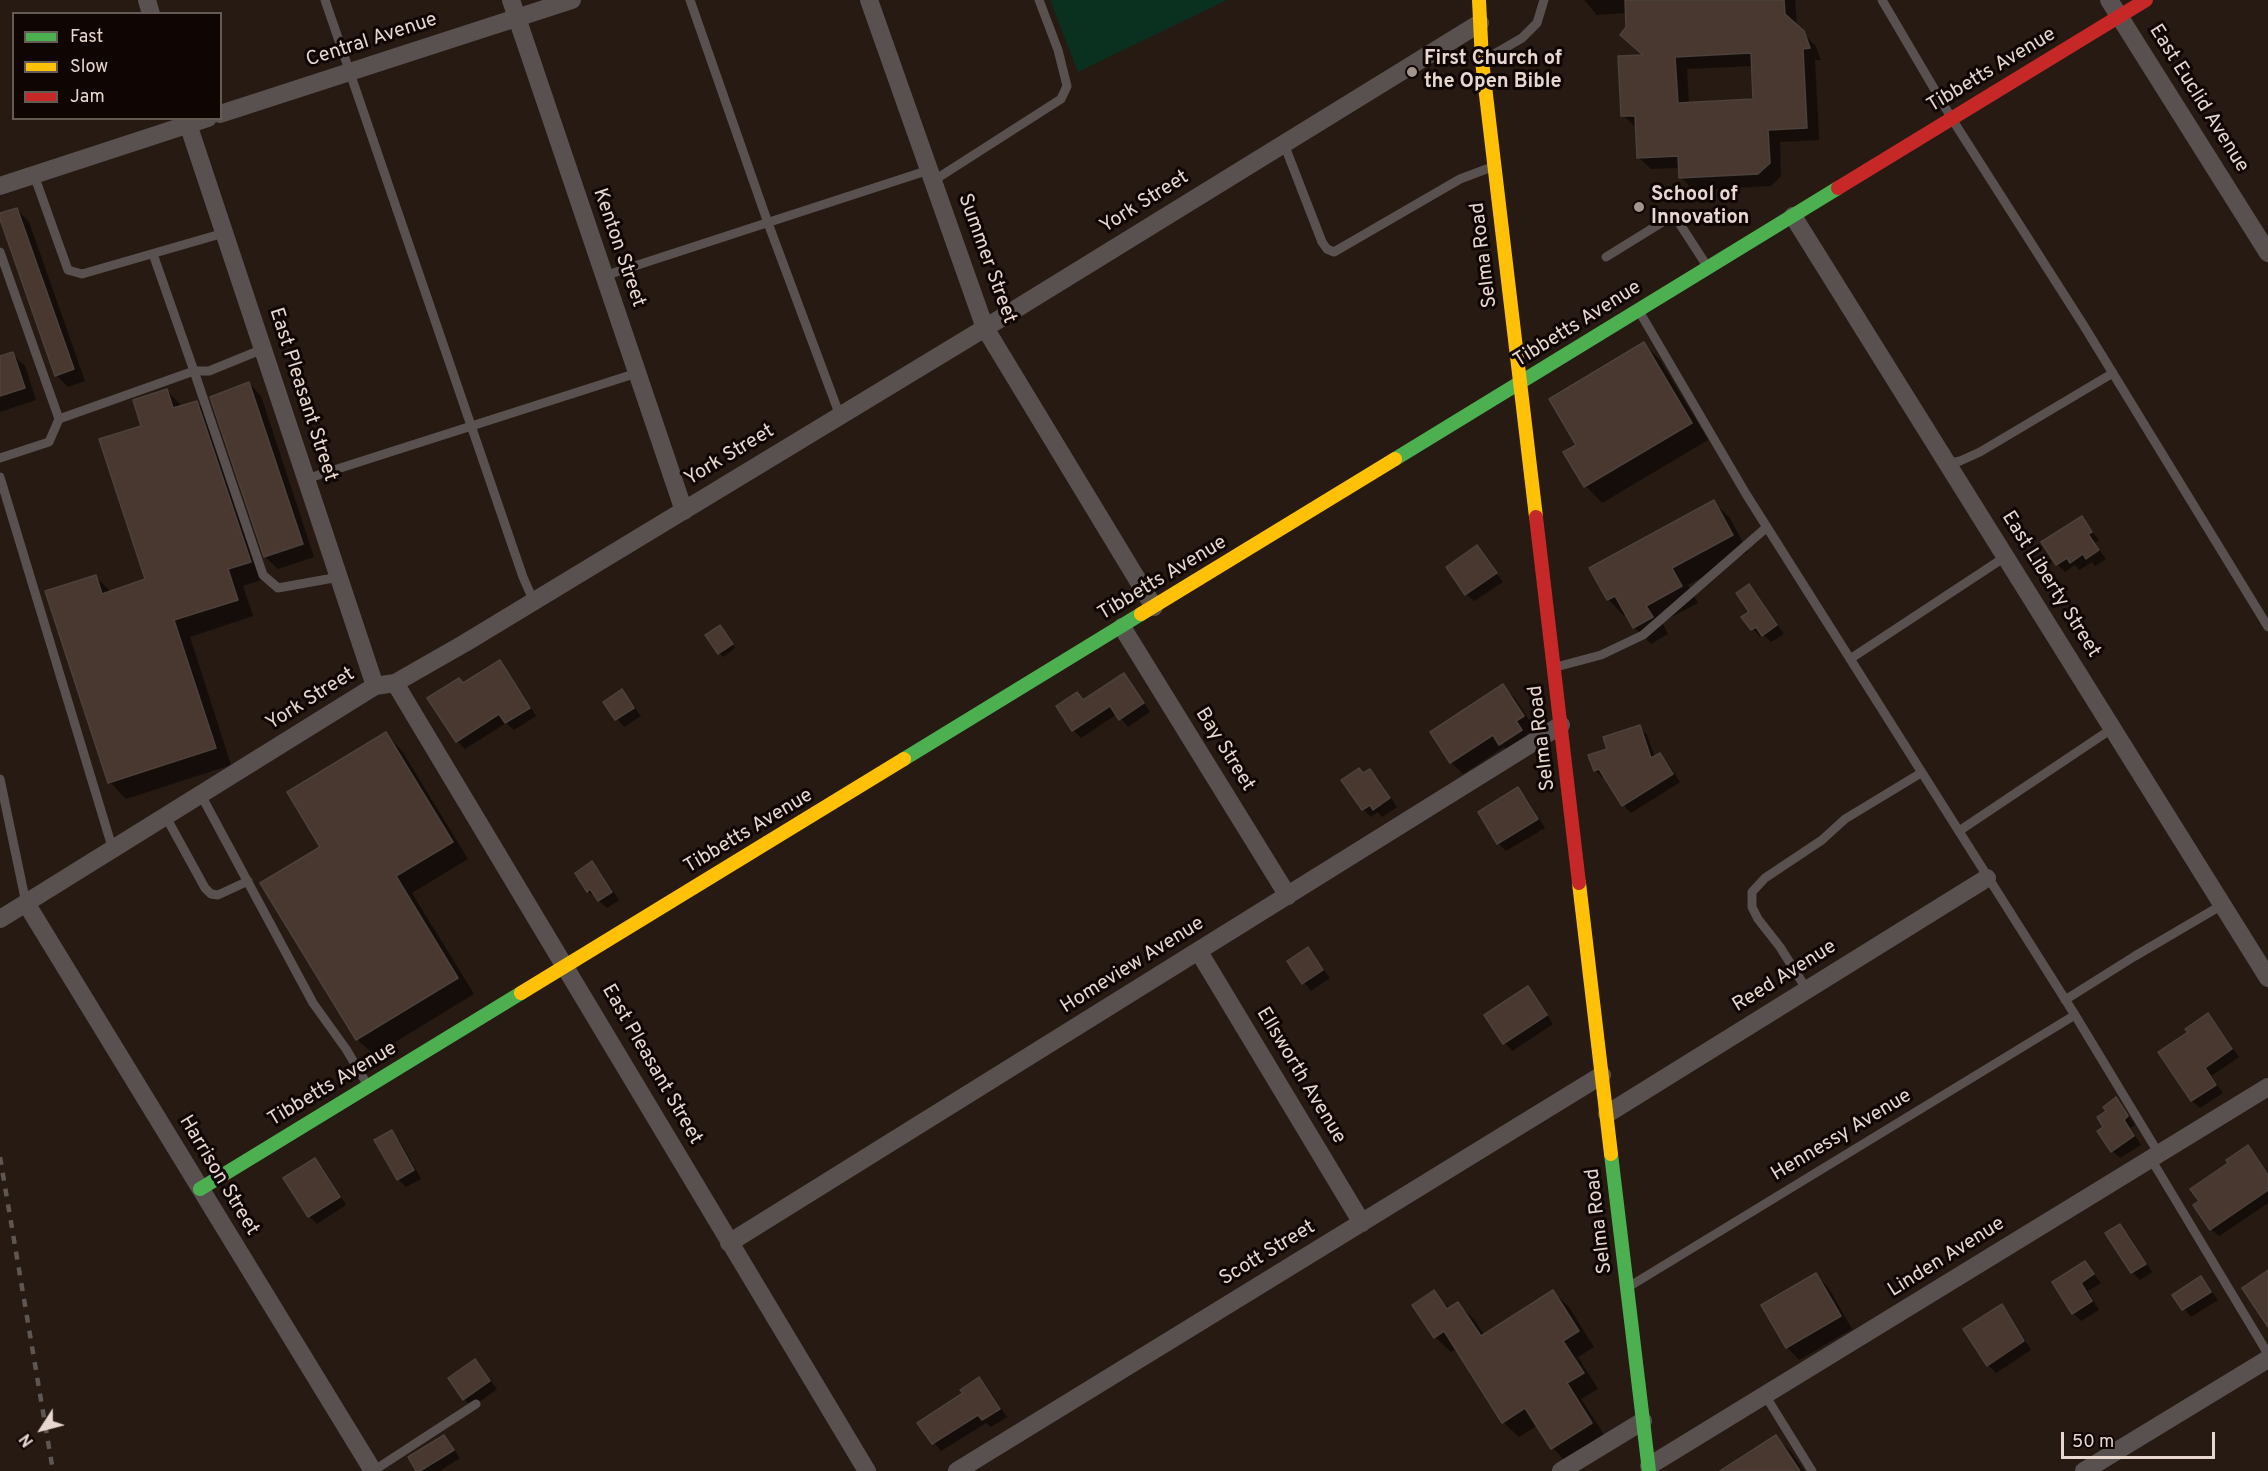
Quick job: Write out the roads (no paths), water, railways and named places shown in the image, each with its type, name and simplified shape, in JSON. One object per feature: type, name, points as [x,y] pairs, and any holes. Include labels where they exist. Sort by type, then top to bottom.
[{"type":"street","name":"Kenton Street","points":[[510,0],[684,511]]},
{"type":"street","name":"Central Avenue","points":[[222,113],[572,0]]},
{"type":"street","name":"Summer Street","points":[[869,0],[985,328],[1154,607]]},
{"type":"street","name":"Selma Road","points":[[1479,0],[1482,62],[1494,166],[1649,1468]]},
{"type":"street","name":"East Euclid Avenue","points":[[2109,0],[2268,253]]},
{"type":"street","name":"Tibbetts Avenue","points":[[200,1189],[2146,0]]},
{"type":"street","name":"York Street","points":[[0,919],[375,686],[395,683],[534,602],[1480,23]]},
{"type":"street","points":[[0,186],[187,122]]},
{"type":"street","name":"East Pleasant Street","points":[[187,122],[375,686]]},
{"type":"street","name":"East Liberty Street","points":[[1793,216],[2268,978]]},
{"type":"street","name":"Bay Street","points":[[1122,627],[1288,896]]},
{"type":"street","name":"East Pleasant Street","points":[[395,683],[867,1471]]},
{"type":"street","name":"Homeview Avenue","points":[[729,1243],[1561,725]]},
{"type":"street","name":"Reed Avenue","points":[[1607,1114],[1987,878]]},
{"type":"street","name":"Harrison Street","points":[[26,903],[373,1471]]},
{"type":"street","name":"Ellsworth Avenue","points":[[1199,952],[1362,1223]]},
{"type":"street","name":"Scott Street","points":[[957,1471],[1602,1076]]},
{"type":"street","name":"Linden Avenue","points":[[1649,1468],[2268,1087]]},
{"type":"street","points":[[2084,1471],[2268,1359]]},
{"type":"street","points":[[1561,1471],[1643,1421]]},
{"type":"lane","points":[[325,0],[523,577],[534,602]]},
{"type":"lane","points":[[690,0],[768,223],[840,416]]},
{"type":"lane","points":[[604,276],[768,223],[931,175],[1061,99],[1067,86],[1058,50],[1039,0]]},
{"type":"lane","points":[[1482,62],[1522,38],[1537,23],[1544,0]]},
{"type":"lane","points":[[1882,0],[1952,119],[2113,373],[2268,627]]},
{"type":"lane","points":[[1284,144],[1322,242],[1327,249],[1334,252],[1460,179],[1494,166]]},
{"type":"lane","points":[[34,175],[68,270],[82,274],[224,233]]},
{"type":"lane","points":[[1606,257],[1674,215],[1708,268]]},
{"type":"lane","points":[[0,252],[58,419],[49,442],[0,458]]},
{"type":"lane","points":[[153,254],[263,575],[278,588],[339,577]]},
{"type":"lane","points":[[1639,310],[1767,527],[2075,1016],[2268,1354]]},
{"type":"lane","points":[[58,419],[194,371],[209,371],[263,349]]},
{"type":"lane","points":[[306,479],[637,373]]},
{"type":"lane","points":[[1947,464],[1980,452],[2113,373]]},
{"type":"lane","points":[[0,477],[113,850]]},
{"type":"lane","points":[[1554,668],[1602,655],[1643,635],[1767,527]]},
{"type":"lane","points":[[1850,660],[2006,557]]},
{"type":"lane","points":[[1959,831],[2113,728]]},
{"type":"lane","points":[[1807,990],[1780,947],[1758,919],[1752,907],[1752,892],[1756,885],[1822,840],[1845,819],[1921,773]]},
{"type":"lane","points":[[0,779],[26,903]]},
{"type":"lane","points":[[201,795],[313,1003],[369,1086]]},
{"type":"lane","points":[[166,817],[205,888],[211,894],[218,895],[248,881]]},
{"type":"lane","points":[[2065,1000],[2134,956],[2222,905]]},
{"type":"lane","name":"Hennessy Avenue","points":[[1628,1287],[2075,1016]]},
{"type":"lane","points":[[1765,1395],[1812,1471]]},
{"type":"lane","points":[[373,1471],[476,1404]]},
{"type":"railway","points":[[0,1157],[53,1471]]},
{"type":"place","name":"First Church of the Open Bible","points":[[1412,72]]},
{"type":"place","name":"School of Innovation","points":[[1639,207]]}]
